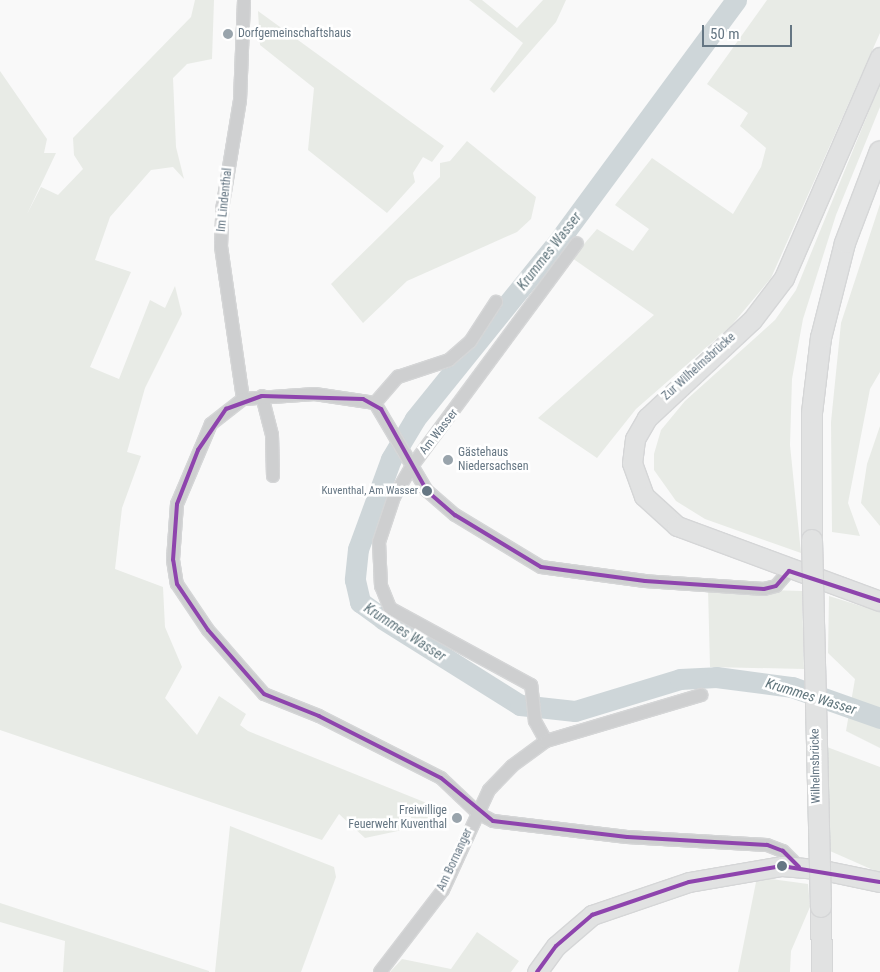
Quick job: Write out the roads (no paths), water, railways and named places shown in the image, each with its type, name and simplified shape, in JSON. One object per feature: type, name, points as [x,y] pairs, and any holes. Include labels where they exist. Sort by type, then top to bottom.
[{"type":"main road","points":[[822,972],[812,540],[812,413],[821,338],[845,242],[880,151]]},
{"type":"street","name":"Im Lindenthal","points":[[243,399],[221,247],[222,210],[240,100],[244,0]]},
{"type":"street","name":"Zur Wilhelmsbrücke","points":[[880,57],[775,293],[752,320],[662,400],[640,428],[633,450],[638,486],[664,518],[690,533],[789,571],[812,588],[880,601]]},
{"type":"street","name":"Am Wasser","points":[[546,741],[535,721],[534,695],[531,685],[401,618],[384,598],[379,542],[394,497],[412,466],[577,243]]},
{"type":"street","points":[[375,403],[398,377],[449,360],[470,342],[496,302]]},
{"type":"street","points":[[789,571],[776,586],[764,589],[556,572],[527,560],[455,515],[427,491],[394,432],[375,403],[315,394],[262,396],[243,399],[212,424],[177,504],[173,560],[177,584],[220,644],[264,694],[319,716],[441,778],[478,814],[529,827],[767,845],[782,851],[799,867]]},
{"type":"street","points":[[262,396],[272,435],[273,476]]},
{"type":"street","name":"Wilhelmsbrücke","points":[[812,588],[818,869]]},
{"type":"street","name":"Am Bornanger","points":[[380,972],[443,890],[478,814],[501,777],[546,741],[702,695]]},
{"type":"street","points":[[537,972],[572,929],[616,904],[740,870],[799,867],[880,882]]},
{"type":"waterway","name":"Krummes Wasser","points":[[736,0],[556,244],[415,419],[391,459],[358,549],[355,580],[360,602],[383,619],[520,705],[575,711],[680,679],[716,677],[792,687],[880,718]]},
{"type":"place","name":"Dorfgemeinschaftshaus","points":[[228,34]]},
{"type":"place","name":"Gästehaus Niedersachsen","points":[[448,460]]},
{"type":"place","name":"Kuventhal, Am Wasser","points":[[427,491]]},
{"type":"place","name":"Freiwillige Feuerwehr Kuventhal","points":[[457,818]]}]
